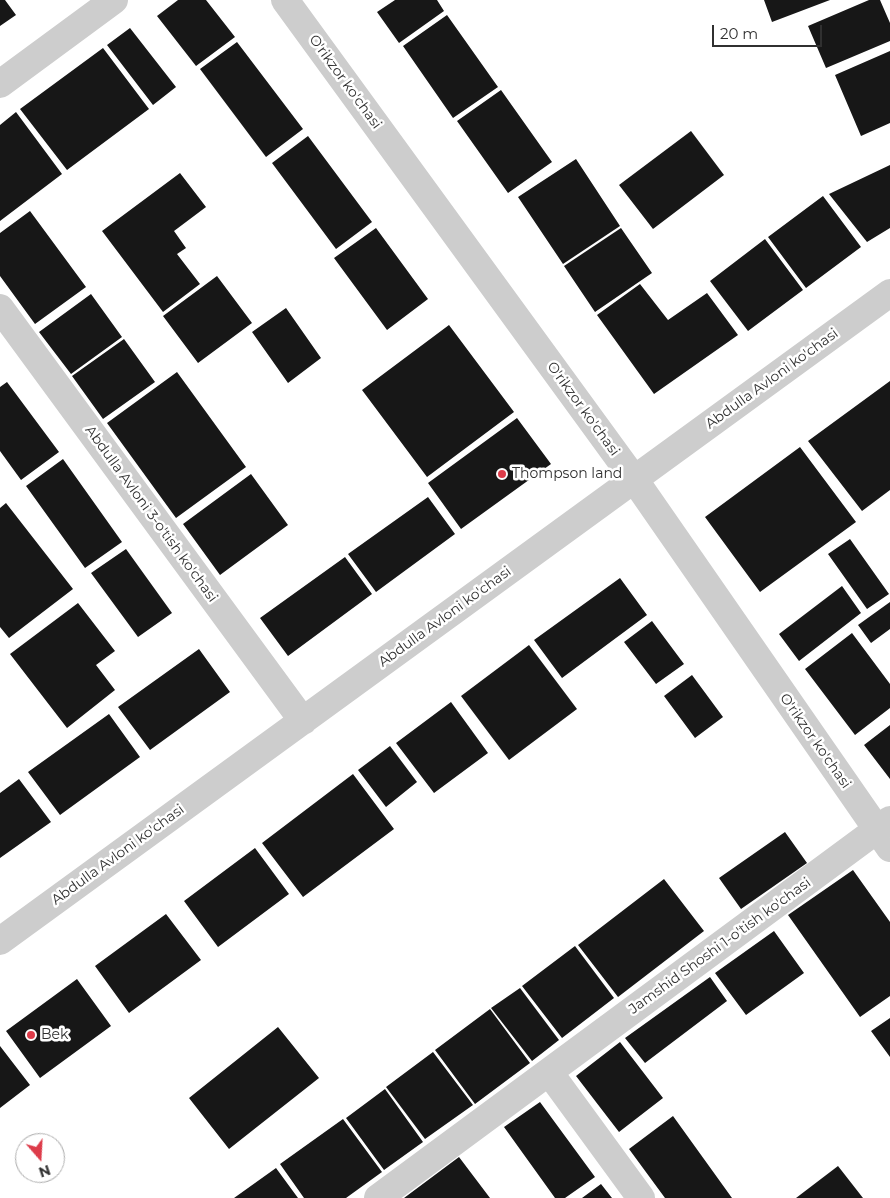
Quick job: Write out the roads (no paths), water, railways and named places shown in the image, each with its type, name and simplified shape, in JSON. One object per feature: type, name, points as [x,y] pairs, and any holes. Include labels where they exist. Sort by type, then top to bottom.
[{"type":"street","points":[[0,84],[114,0]]},
{"type":"street","name":"O'rikzor ko'chasi","points":[[285,0],[634,479],[886,833]]},
{"type":"street","name":"Abdulla Avloni ko'chasi","points":[[0,941],[890,293]]},
{"type":"street","name":"Abdulla Avloni 3-o'tish ko'chasi","points":[[0,308],[303,721]]},
{"type":"street","name":"Jamshid Shoshi 1-o'tish ko'chasi","points":[[378,1198],[550,1072],[886,833]]},
{"type":"street","points":[[550,1072],[641,1198]]},
{"type":"place","name":"Thompson land","points":[[502,474]]},
{"type":"place","name":"Bek","points":[[31,1035]]}]
